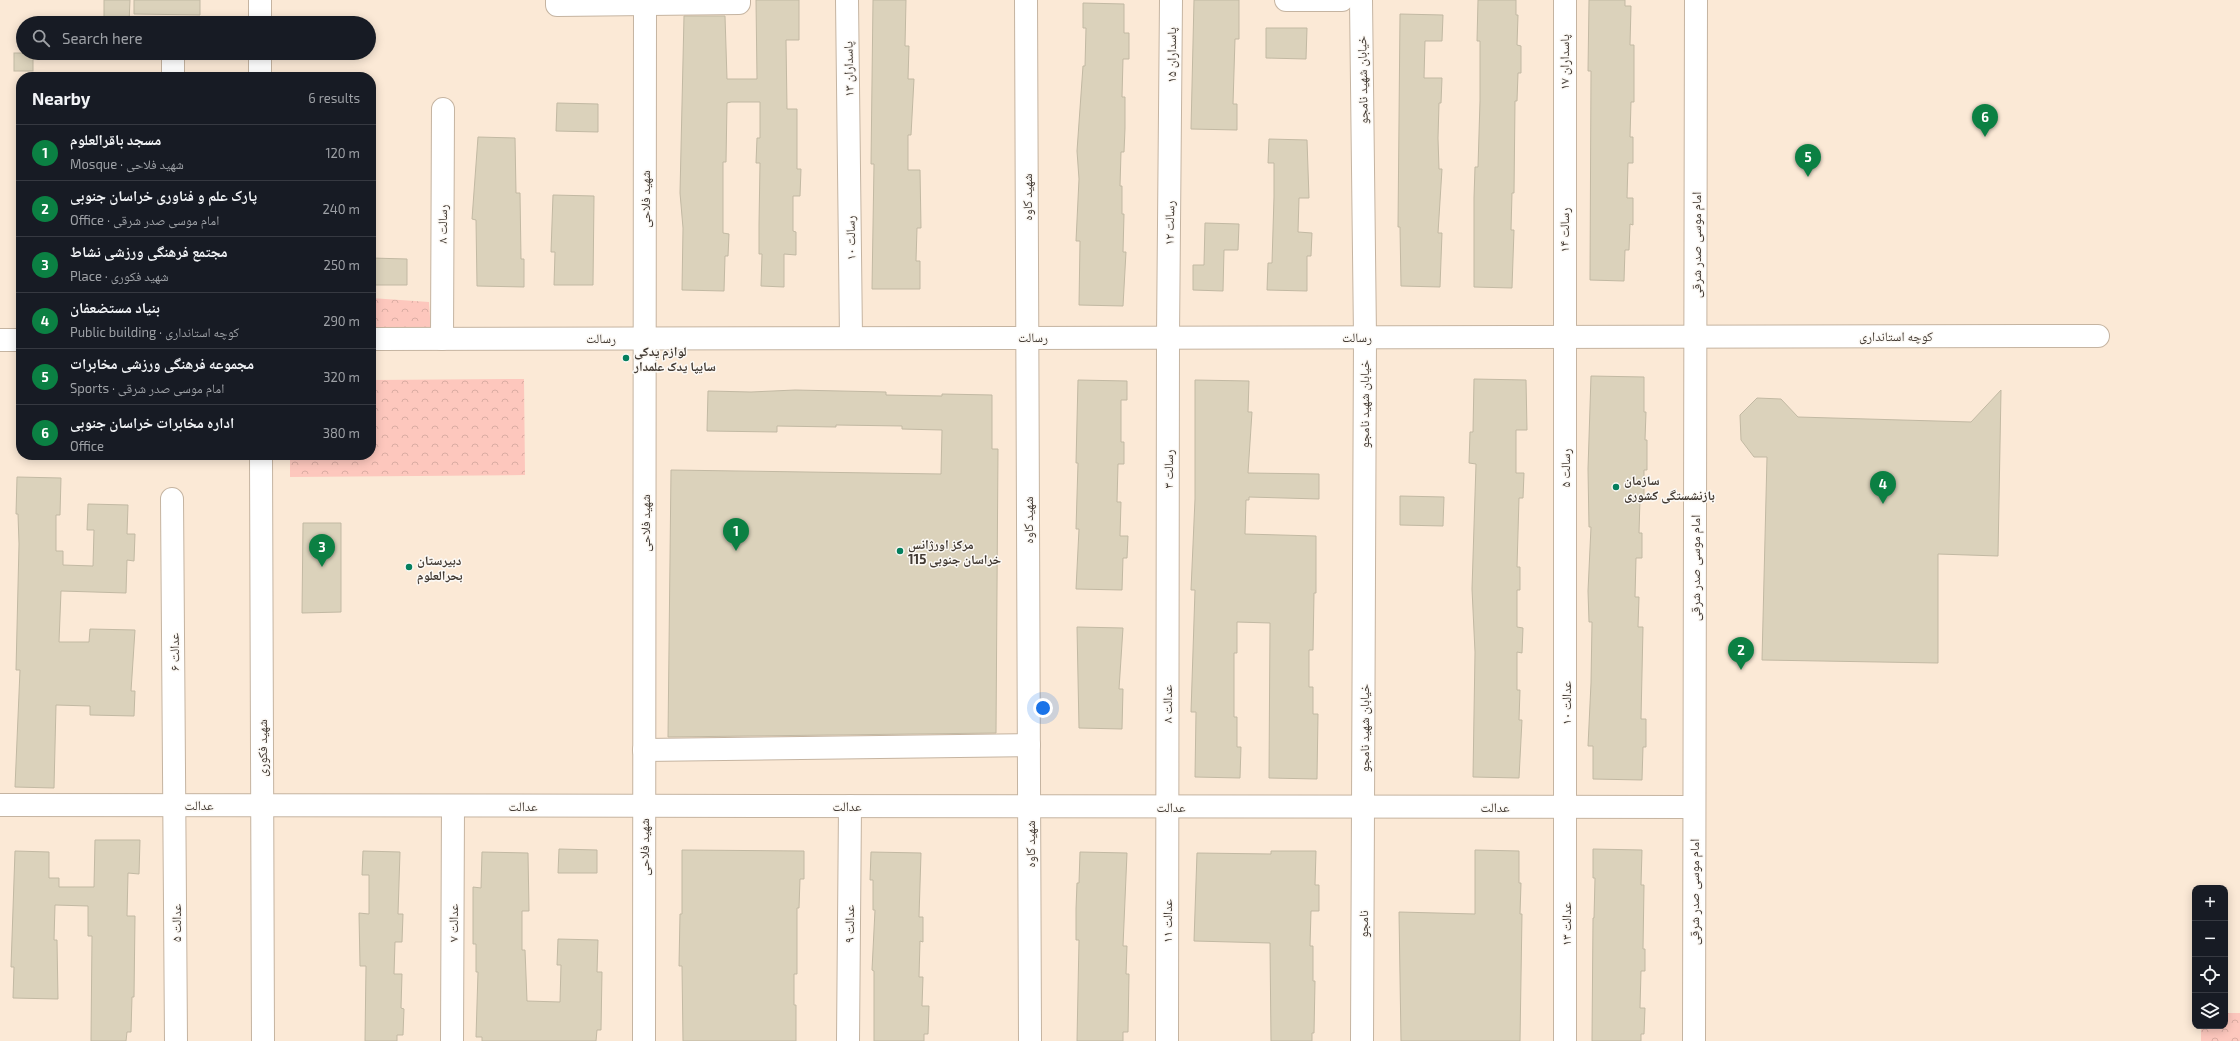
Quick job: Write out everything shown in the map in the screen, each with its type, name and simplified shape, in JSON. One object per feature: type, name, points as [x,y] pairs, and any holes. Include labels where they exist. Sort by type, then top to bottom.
[{"type":"street","points":[[260,0],[260,16]]},
{"type":"street","points":[[557,0],[557,5],[739,3],[739,0]]},
{"type":"street","name":"پاسداران ۱۳","points":[[847,0],[849,138]]},
{"type":"street","name":"شهید کاوه","points":[[1026,0],[1030,1041]]},
{"type":"street","name":"پاسداران ۱۵","points":[[1170,110],[1171,0]]},
{"type":"street","points":[[1286,0],[1342,0]]},
{"type":"street","name":"خیابان شهید نامجو","points":[[1361,0],[1364,337],[1364,807]]},
{"type":"street","name":"پاسداران ۱۷","points":[[1564,124],[1565,0]]},
{"type":"street","name":"امام موسی صدر شرقی","points":[[1694,1041],[1696,0]]},
{"type":"street","name":"شهید فلاحی","points":[[644,1041],[645,4]]},
{"type":"street","points":[[173,60],[173,72]]},
{"type":"street","points":[[260,60],[260,72]]},
{"type":"street","name":"رسالت ۸","points":[[442,339],[443,109]]},
{"type":"street","name":"رسالت ۱۲","points":[[1168,337],[1170,110]]},
{"type":"street","name":"رسالت ۱۴","points":[[1564,124],[1564,336]]},
{"type":"street","name":"رسالت ۱۰","points":[[849,138],[851,338]]},
{"type":"street","name":"رسالت ۵","points":[[1564,336],[1566,599]]},
{"type":"street","name":"رسالت","points":[[376,339],[1695,336]]},
{"type":"street","name":"کوچه استانداری","points":[[1695,336],[2098,336]]},
{"type":"street","name":"رسالت ۳","points":[[1168,337],[1168,601]]},
{"type":"street","points":[[0,340],[16,340]]},
{"type":"street","name":"شهید فکوری","points":[[261,460],[263,1041]]},
{"type":"street","name":"عدالت ۶","points":[[172,499],[176,805]]},
{"type":"street","name":"عدالت ۱۰","points":[[1566,599],[1566,807]]},
{"type":"street","name":"عدالت ۸","points":[[1167,807],[1168,601]]},
{"type":"street","points":[[644,750],[1029,745]]},
{"type":"street","name":"عدالت","points":[[0,805],[1694,807]]},
{"type":"street","name":"عدالت ۵","points":[[176,805],[176,1041]]},
{"type":"street","name":"عدالت ۷","points":[[452,1041],[453,806]]},
{"type":"street","name":"عدالت ۹","points":[[848,1041],[850,806]]},
{"type":"street","name":"عدالت ۱۱","points":[[1167,807],[1167,1038]]},
{"type":"street","name":"نامجو","points":[[1362,1041],[1364,807]]},
{"type":"street","name":"عدالت ۱۳","points":[[1565,1041],[1566,807]]},
{"type":"green space","points":[[376,298],[429,302],[431,332],[376,331]]},
{"type":"green space","points":[[524,379],[525,475],[290,477],[290,460],[376,460],[376,380]]},
{"type":"green space","points":[[2228,1013],[2240,1013],[2240,1041],[2201,1041],[2201,1029],[2228,1029]]},
{"type":"building","points":[[104,0],[130,0],[129,16],[104,16]]},
{"type":"building","points":[[134,0],[200,0],[200,15],[134,14]]},
{"type":"building","points":[[756,0],[799,0],[799,40],[786,40],[787,109],[797,109],[797,169],[801,169],[800,196],[793,196],[793,231],[796,232],[796,255],[784,254],[784,287],[761,286],[762,254],[759,254],[760,163],[756,163],[757,138],[760,138],[760,102],[727,103],[726,162],[723,162],[723,233],[729,234],[728,256],[725,256],[724,291],[682,290],[683,228],[680,193],[684,16],[725,16],[727,79],[757,79]]},
{"type":"building","points":[[873,0],[906,0],[905,46],[909,46],[908,79],[914,79],[911,135],[908,135],[908,170],[920,170],[921,228],[917,228],[916,261],[920,261],[920,289],[872,289],[874,164],[871,164]]},
{"type":"building","points":[[1194,0],[1239,0],[1239,39],[1235,39],[1233,104],[1237,104],[1237,130],[1191,129]]},
{"type":"building","points":[[1478,0],[1516,0],[1516,15],[1518,15],[1517,45],[1521,46],[1521,73],[1518,73],[1517,101],[1515,101],[1514,193],[1512,193],[1511,230],[1514,230],[1512,288],[1474,287],[1475,167],[1478,167],[1480,101],[1480,41],[1477,41]]},
{"type":"building","points":[[1589,0],[1625,0],[1625,6],[1631,6],[1630,45],[1634,45],[1634,102],[1631,102],[1630,137],[1633,137],[1633,163],[1628,163],[1627,198],[1633,198],[1633,225],[1630,224],[1629,250],[1625,250],[1624,281],[1590,280],[1591,71],[1588,71]]},
{"type":"building","points":[[1083,3],[1124,4],[1124,33],[1129,33],[1129,59],[1123,59],[1122,97],[1125,97],[1125,128],[1124,152],[1121,152],[1120,186],[1122,186],[1122,214],[1124,214],[1123,252],[1126,252],[1123,306],[1079,305],[1080,241],[1076,241],[1079,179],[1077,151],[1083,66],[1085,66],[1086,28],[1083,28]]},
{"type":"building","points":[[1400,14],[1443,15],[1442,41],[1425,41],[1424,78],[1442,78],[1441,103],[1439,103],[1438,138],[1439,169],[1442,169],[1438,233],[1442,233],[1440,287],[1401,286],[1400,227],[1398,227]]},
{"type":"building","points":[[1266,28],[1307,28],[1306,59],[1266,58]]},
{"type":"building","points":[[14,53],[16,53],[16,60],[33,60],[33,71],[14,71]]},
{"type":"building","points":[[557,103],[598,104],[598,132],[556,131]]},
{"type":"building","points":[[478,137],[515,138],[516,193],[520,193],[521,259],[524,259],[524,287],[477,286],[476,220],[472,219]]},
{"type":"building","points":[[1269,139],[1307,140],[1309,198],[1299,198],[1298,232],[1312,233],[1311,256],[1307,256],[1307,291],[1267,290],[1268,263],[1272,263],[1274,197],[1274,163],[1268,163]]},
{"type":"building","points":[[553,195],[594,196],[593,285],[554,285],[555,252],[551,252]]},
{"type":"building","points":[[1205,223],[1239,224],[1238,250],[1224,250],[1223,291],[1193,290],[1193,265],[1204,265]]},
{"type":"building","points":[[376,258],[407,259],[407,285],[376,285]]},
{"type":"building","points":[[1591,376],[1644,377],[1647,470],[1644,470],[1644,499],[1640,499],[1639,533],[1642,533],[1642,558],[1636,558],[1635,597],[1639,597],[1638,627],[1643,627],[1641,719],[1646,719],[1646,747],[1643,747],[1642,780],[1593,779],[1593,746],[1588,746],[1592,622],[1589,622],[1588,591],[1591,527],[1589,527],[1588,469]]},
{"type":"building","points":[[1474,379],[1526,380],[1527,430],[1516,430],[1516,473],[1524,473],[1523,498],[1519,498],[1517,567],[1520,567],[1520,590],[1517,590],[1517,627],[1523,628],[1522,653],[1517,652],[1517,690],[1520,690],[1519,720],[1522,720],[1519,778],[1473,777],[1475,652],[1472,589],[1476,464],[1469,463],[1470,432],[1473,432]]},
{"type":"building","points":[[1078,380],[1127,381],[1127,400],[1121,400],[1121,442],[1124,442],[1124,464],[1118,464],[1117,502],[1121,502],[1120,536],[1128,536],[1127,558],[1123,558],[1122,590],[1076,589],[1079,529],[1076,529]]},
{"type":"building","points":[[1195,380],[1249,381],[1248,412],[1252,412],[1248,473],[1319,474],[1319,499],[1249,497],[1249,500],[1246,500],[1245,534],[1316,536],[1316,593],[1314,593],[1313,650],[1309,650],[1309,687],[1313,687],[1313,714],[1318,714],[1317,779],[1269,778],[1270,623],[1237,622],[1237,653],[1234,653],[1234,717],[1237,717],[1237,747],[1241,747],[1240,778],[1195,777],[1196,712],[1191,712],[1195,590],[1191,590],[1195,499]]},
{"type":"building","points":[[795,390],[886,392],[886,395],[992,395],[992,449],[998,449],[996,733],[668,737],[671,470],[941,474],[942,430],[902,429],[902,426],[836,425],[836,427],[777,426],[777,432],[707,431],[708,391],[751,392]]},
{"type":"building","points":[[2001,390],[1998,556],[1938,554],[1938,663],[1762,660],[1767,457],[1754,457],[1741,440],[1740,415],[1757,398],[1781,399],[1798,417],[1971,422]]},
{"type":"building","points":[[17,477],[61,478],[60,515],[56,515],[56,551],[63,551],[63,565],[93,566],[94,530],[87,530],[88,504],[128,505],[127,534],[135,534],[134,561],[127,560],[126,593],[61,591],[59,642],[89,642],[90,629],[135,630],[131,691],[135,691],[134,716],[90,715],[90,706],[56,705],[54,788],[15,787],[20,670],[16,670],[19,544],[18,514],[16,514]]},
{"type":"building","points":[[1400,496],[1444,497],[1443,526],[1400,525]]},
{"type":"building","points":[[303,523],[341,523],[341,612],[302,613]]},
{"type":"building","points":[[1077,627],[1123,628],[1119,689],[1123,689],[1122,729],[1079,728]]},
{"type":"building","points":[[95,840],[140,840],[139,874],[128,873],[127,916],[135,916],[134,997],[132,997],[131,1032],[127,1032],[126,1041],[91,1041],[92,936],[88,936],[88,906],[55,905],[54,940],[57,940],[58,999],[13,998],[14,967],[11,967],[15,851],[49,852],[49,878],[59,878],[59,887],[94,887]]},
{"type":"building","points":[[559,849],[597,850],[597,873],[558,873]]},
{"type":"building","points":[[1593,849],[1642,850],[1641,885],[1644,885],[1643,949],[1645,949],[1645,971],[1641,971],[1640,1008],[1645,1008],[1644,1034],[1641,1034],[1641,1041],[1592,1041],[1593,918],[1595,878],[1593,878]]},
{"type":"building","points":[[682,850],[804,851],[804,879],[800,879],[799,908],[797,908],[797,974],[794,974],[796,1041],[683,1041],[682,966],[679,966],[680,914],[682,914]]},
{"type":"building","points":[[1475,850],[1519,851],[1519,883],[1521,883],[1520,914],[1522,914],[1520,1041],[1401,1041],[1399,912],[1475,914]]},
{"type":"building","points":[[363,851],[400,852],[398,914],[403,914],[402,942],[395,942],[394,974],[402,974],[401,1008],[404,1009],[403,1035],[397,1035],[397,1041],[365,1041],[366,966],[360,966],[359,913],[369,914],[369,875],[362,875]]},
{"type":"building","points":[[1271,851],[1316,851],[1315,885],[1319,885],[1319,911],[1311,911],[1310,946],[1313,946],[1313,981],[1315,981],[1314,1033],[1312,1033],[1312,1041],[1271,1041],[1270,943],[1194,941],[1197,853],[1271,854]]},
{"type":"building","points":[[482,852],[528,853],[529,911],[522,911],[522,950],[525,950],[527,1001],[560,1002],[561,965],[557,965],[558,939],[598,940],[597,972],[602,972],[601,1030],[597,1030],[596,1041],[482,1041],[482,1037],[476,1037],[478,972],[476,972],[476,944],[473,944],[473,887],[481,888]]},
{"type":"building","points":[[871,852],[921,853],[919,917],[923,917],[923,942],[920,941],[919,977],[923,977],[922,1006],[929,1006],[928,1034],[924,1034],[924,1041],[874,1041],[874,971],[872,970],[875,910],[873,910],[873,880],[870,880]]},
{"type":"building","points":[[1080,852],[1127,853],[1123,946],[1127,946],[1126,974],[1129,974],[1128,1032],[1123,1032],[1123,1041],[1077,1041],[1079,940],[1076,940],[1076,909]]},
{"type":"place","name":"اداره مخابرات خراسان جنوبی","points":[[1985,137]]},
{"type":"place","name":"مجموعه فرهنگی ورزشی مخابرات","points":[[1808,177]]},
{"type":"place","name":"لوازم یدکی سایپا یدک علمدار","points":[[626,358]]},
{"type":"place","name":"سازمان بازنشستگی کشوری","points":[[1616,487]]},
{"type":"place","name":"بنیاد مستضعفان","points":[[1883,504]]},
{"type":"place","name":"مسجد باقرالعلوم","points":[[736,551]]},
{"type":"place","name":"مرکز اورژانس 115 خراسان جنوبی","points":[[900,551]]},
{"type":"place","name":"مجتمع فرهنگی ورزشی نشاط","points":[[322,567]]},
{"type":"place","name":"دبیرستان بحرالعلوم","points":[[409,567]]},
{"type":"place","name":"پارک علم و فناوری خراسان جنوبی","points":[[1741,670]]}]
